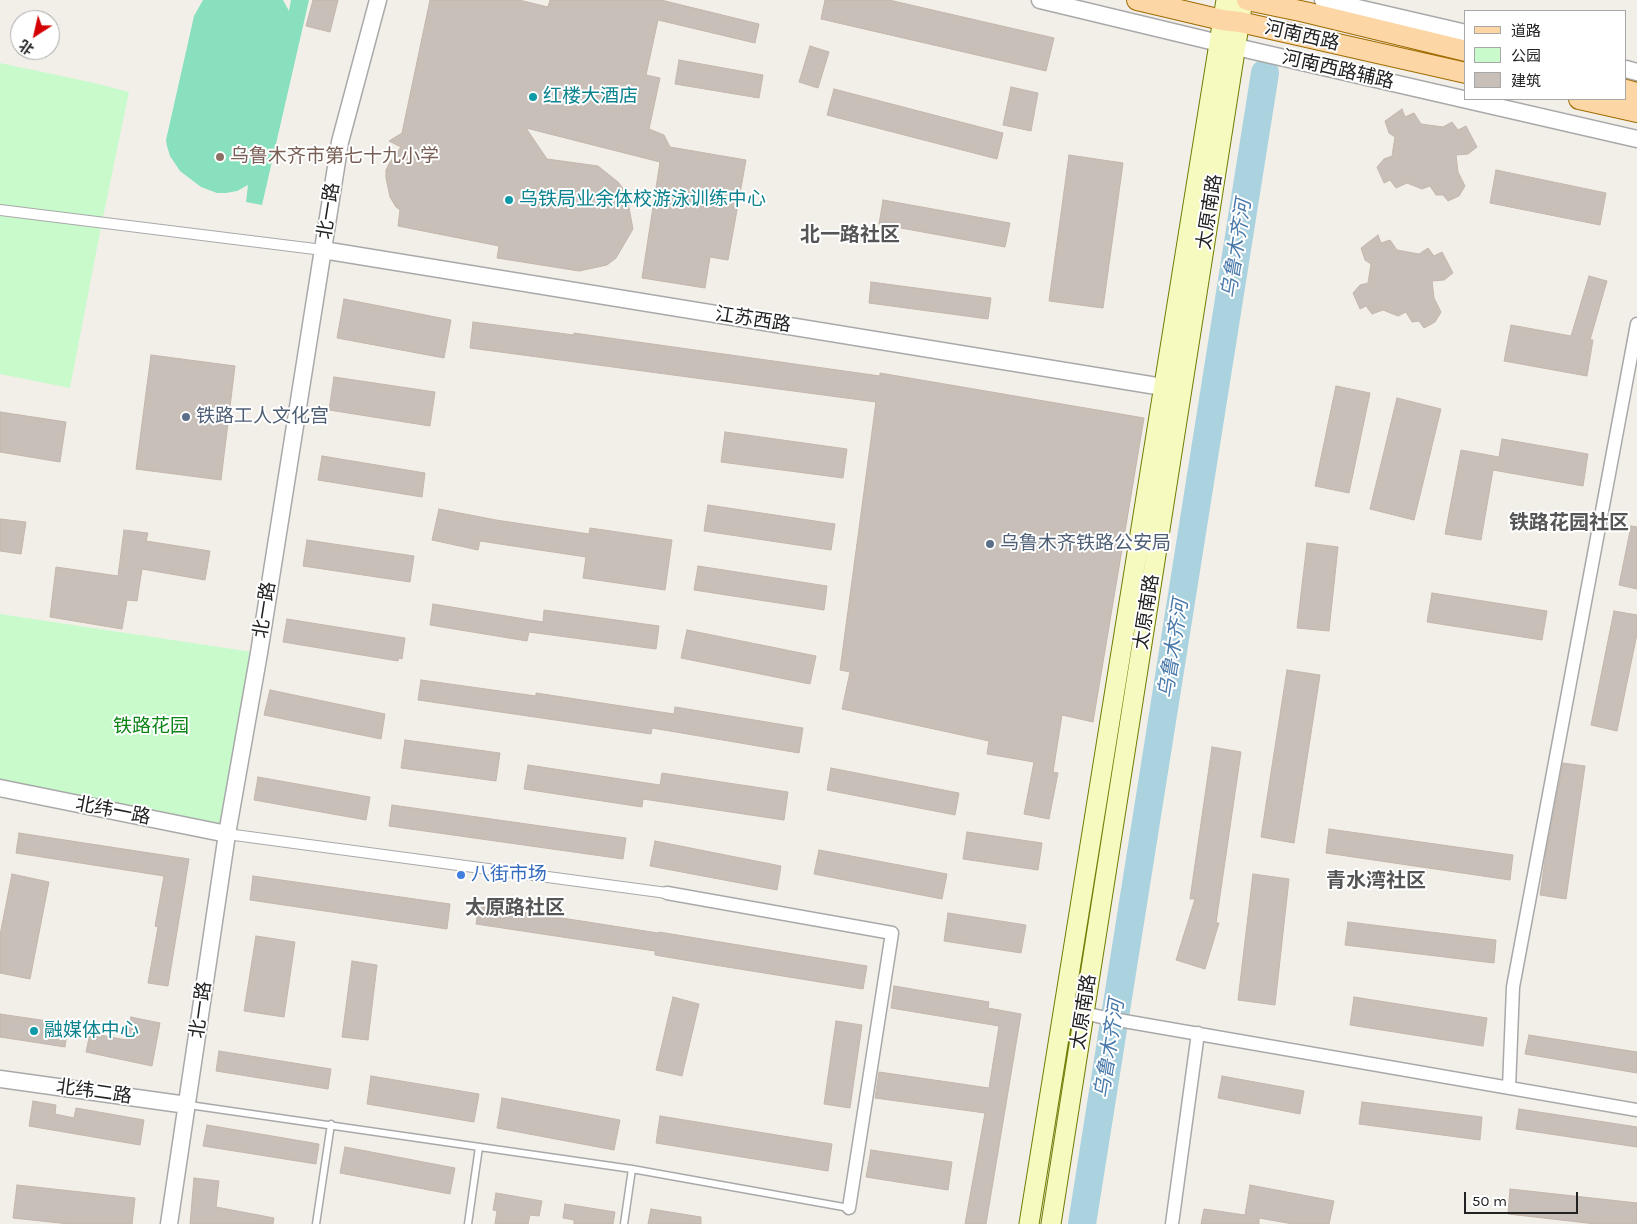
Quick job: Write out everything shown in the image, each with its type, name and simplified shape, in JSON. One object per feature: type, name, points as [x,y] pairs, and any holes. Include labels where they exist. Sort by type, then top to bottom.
[{"type":"main road","name":"河南西路","points":[[1137,0],[1464,73]]},
{"type":"main road","points":[[1029,1224],[1163,387],[1231,21],[1226,0]]},
{"type":"main road","points":[[1231,21],[1245,0]]},
{"type":"main road","name":"河南西路","points":[[1245,0],[1305,12],[1464,52]]},
{"type":"main road","name":"太原南路","points":[[1051,1224],[1092,1015],[1183,390],[1227,45]]},
{"type":"main road","points":[[1583,100],[1637,112]]},
{"type":"street","name":"北一路","points":[[168,1224],[226,834],[259,653],[340,142],[378,0]]},
{"type":"street","name":"河南西路辅路","points":[[1040,0],[1464,99]]},
{"type":"street","points":[[1323,0],[1464,33]]},
{"type":"street","name":"河南西路辅路","points":[[1467,100],[1637,139]]},
{"type":"street","points":[[0,210],[323,250]]},
{"type":"street","name":"江苏西路","points":[[323,250],[1183,390]]},
{"type":"street","points":[[1509,1088],[1513,987],[1637,324]]},
{"type":"street","name":"北纬一路","points":[[0,788],[226,834]]},
{"type":"street","points":[[226,834],[667,894],[892,933],[849,1208]]},
{"type":"street","points":[[1064,1008],[1092,1015],[1637,1110]]},
{"type":"street","points":[[1172,1224],[1198,1033]]},
{"type":"street","name":"北纬二路","points":[[0,1079],[187,1105]]},
{"type":"lane","points":[[187,1105],[331,1124],[632,1169],[849,1208]]},
{"type":"lane","points":[[316,1224],[331,1124]]},
{"type":"lane","points":[[468,1224],[479,1146]]},
{"type":"lane","points":[[624,1224],[632,1169]]},
{"type":"green space","points":[[203,0],[283,0],[289,11],[291,0],[309,0],[262,205],[246,202],[248,185],[237,191],[226,193],[217,193],[201,187],[180,171],[170,156],[167,146],[166,140],[194,16]]},
{"type":"green space","points":[[0,63],[129,92],[70,388],[0,374]]},
{"type":"green space","name":"铁路花园","points":[[0,614],[259,653],[227,834],[0,788]]},
{"type":"building","points":[[313,0],[338,0],[330,32],[306,26]]},
{"type":"building","points":[[430,0],[519,0],[548,7],[550,0],[661,0],[759,24],[755,43],[658,20],[646,75],[660,78],[649,129],[664,135],[670,147],[746,160],[728,260],[710,257],[705,288],[642,278],[660,162],[526,128],[547,159],[598,166],[618,182],[626,192],[633,229],[616,258],[607,265],[579,271],[497,258],[499,246],[398,226],[400,210],[390,197],[386,170],[401,147],[389,141],[402,133]]},
{"type":"building","points":[[825,0],[889,0],[1054,38],[1046,71],[821,19]]},
{"type":"building","points":[[810,46],[829,52],[818,88],[799,82]]},
{"type":"building","points":[[679,60],[763,75],[759,98],[675,84]]},
{"type":"building","points":[[1011,87],[1038,93],[1031,131],[1003,125]]},
{"type":"building","points":[[834,89],[1003,133],[997,159],[827,115]]},
{"type":"building","points":[[1402,109],[1405,117],[1414,113],[1421,124],[1443,127],[1452,122],[1458,130],[1466,126],[1477,147],[1468,154],[1456,155],[1458,172],[1465,186],[1459,196],[1448,201],[1443,195],[1436,195],[1430,186],[1422,189],[1407,183],[1396,188],[1390,180],[1384,183],[1377,167],[1384,159],[1392,156],[1395,137],[1389,133],[1385,121]]},
{"type":"building","points":[[1069,155],[1123,163],[1103,308],[1049,301]]},
{"type":"building","points":[[1496,170],[1606,193],[1600,225],[1490,203]]},
{"type":"building","points":[[883,200],[1010,223],[1005,247],[879,224]]},
{"type":"building","points":[[1378,235],[1381,243],[1390,240],[1397,250],[1419,254],[1428,248],[1434,256],[1442,252],[1453,273],[1444,280],[1432,281],[1434,298],[1441,312],[1435,322],[1424,328],[1419,321],[1412,322],[1406,312],[1398,316],[1383,310],[1372,314],[1366,306],[1360,309],[1353,293],[1360,285],[1368,283],[1371,264],[1365,260],[1361,248]]},
{"type":"building","points":[[1589,276],[1607,281],[1590,340],[1593,340],[1587,376],[1504,361],[1511,325],[1571,336]]},
{"type":"building","points":[[871,282],[991,298],[988,319],[869,303]]},
{"type":"building","points":[[344,299],[451,320],[444,358],[337,338]]},
{"type":"building","name":"乌鲁木齐铁路公安局","points":[[473,322],[574,335],[574,333],[880,376],[880,373],[1144,418],[1093,722],[1062,715],[1053,772],[1058,773],[1049,819],[1024,814],[1034,762],[987,754],[989,741],[842,709],[850,672],[840,670],[876,402],[470,348]]},
{"type":"building","name":"铁路工人文化宫","points":[[151,355],[235,366],[221,480],[136,469]]},
{"type":"building","points":[[334,377],[435,392],[430,426],[329,410]]},
{"type":"building","points":[[1336,386],[1370,393],[1349,493],[1315,486]]},
{"type":"building","points":[[1397,398],[1441,409],[1414,520],[1370,509]]},
{"type":"building","points":[[0,412],[66,422],[60,462],[0,452]]},
{"type":"building","points":[[725,432],[847,449],[843,478],[721,462]]},
{"type":"building","points":[[1502,439],[1588,454],[1583,486],[1493,470],[1481,540],[1445,534],[1461,450],[1499,457]]},
{"type":"building","points":[[322,456],[425,473],[422,497],[318,480]]},
{"type":"building","points":[[708,505],[835,524],[831,550],[704,531]]},
{"type":"building","points":[[439,509],[589,534],[590,528],[672,540],[665,590],[583,578],[586,557],[480,541],[478,550],[432,540]]},
{"type":"building","points":[[0,519],[26,522],[21,554],[0,551]]},
{"type":"building","points":[[1631,526],[1637,527],[1637,589],[1619,585]]},
{"type":"building","points":[[124,530],[148,533],[146,541],[210,551],[205,580],[142,569],[137,601],[127,600],[122,629],[50,617],[56,567],[118,576]]},
{"type":"building","points":[[307,540],[414,556],[410,582],[303,566]]},
{"type":"building","points":[[1307,543],[1338,547],[1329,631],[1297,628]]},
{"type":"building","points":[[698,566],[827,586],[824,610],[694,590]]},
{"type":"building","points":[[1432,593],[1547,611],[1542,640],[1427,622]]},
{"type":"building","points":[[433,604],[543,622],[544,610],[659,626],[656,649],[529,632],[527,641],[430,625]]},
{"type":"building","points":[[1614,611],[1637,615],[1637,634],[1617,731],[1591,725]]},
{"type":"building","points":[[287,619],[405,638],[402,659],[399,658],[398,661],[283,642]]},
{"type":"building","points":[[687,630],[816,656],[810,684],[681,658]]},
{"type":"building","points":[[1287,670],[1320,675],[1294,843],[1261,837]]},
{"type":"building","points":[[421,680],[536,696],[536,693],[674,714],[675,707],[803,728],[799,753],[652,728],[651,734],[418,700]]},
{"type":"building","points":[[270,690],[385,714],[381,739],[264,715]]},
{"type":"building","points":[[405,740],[500,753],[496,781],[401,768]]},
{"type":"building","points":[[1212,747],[1241,752],[1216,923],[1219,923],[1205,969],[1176,960],[1195,899],[1190,899]]},
{"type":"building","points":[[1563,763],[1585,766],[1566,899],[1540,895]]},
{"type":"building","points":[[528,765],[660,785],[662,773],[788,792],[784,820],[643,799],[642,807],[524,789]]},
{"type":"building","points":[[831,768],[959,793],[955,815],[827,790]]},
{"type":"building","points":[[258,777],[370,797],[366,820],[254,800]]},
{"type":"building","points":[[392,805],[626,838],[623,859],[389,826]]},
{"type":"building","points":[[1329,829],[1513,855],[1510,880],[1326,853]]},
{"type":"building","points":[[967,832],[1042,843],[1038,870],[963,859]]},
{"type":"building","points":[[19,833],[189,859],[168,986],[148,983],[158,927],[155,926],[164,876],[16,853]]},
{"type":"building","points":[[655,841],[781,866],[777,890],[650,866]]},
{"type":"building","points":[[819,850],[947,874],[942,899],[814,874]]},
{"type":"building","points":[[12,874],[49,882],[30,979],[0,973],[0,935]]},
{"type":"building","points":[[1253,874],[1289,879],[1275,1005],[1238,1000]]},
{"type":"building","points":[[253,876],[450,904],[447,929],[250,900]]},
{"type":"building","points":[[479,905],[867,966],[863,989],[655,955],[655,951],[476,924]]},
{"type":"building","points":[[948,913],[1026,925],[1021,953],[944,941]]},
{"type":"building","points":[[1348,922],[1496,940],[1494,963],[1345,945]]},
{"type":"building","points":[[256,936],[295,942],[284,1017],[244,1011]]},
{"type":"building","points":[[352,961],[377,965],[368,1040],[342,1037]]},
{"type":"building","points":[[894,986],[989,1002],[988,1008],[1021,1014],[986,1224],[965,1224],[985,1113],[875,1098],[879,1072],[989,1088],[999,1026],[891,1008]]},
{"type":"building","points":[[673,997],[699,1004],[682,1076],[656,1070]]},
{"type":"building","points":[[1354,997],[1487,1018],[1483,1046],[1350,1025]]},
{"type":"building","name":"融媒体中心","points":[[0,1014],[68,1024],[65,1047],[0,1037]]},
{"type":"building","points":[[131,1017],[160,1023],[152,1066],[86,1052],[90,1033],[126,1040]]},
{"type":"building","points":[[836,1021],[862,1025],[850,1108],[824,1104]]},
{"type":"building","points":[[1529,1035],[1637,1052],[1637,1073],[1525,1054]]},
{"type":"building","points":[[219,1051],[331,1069],[328,1089],[216,1071]]},
{"type":"building","points":[[371,1076],[479,1094],[474,1122],[367,1104]]},
{"type":"building","points":[[1222,1076],[1304,1091],[1300,1114],[1218,1098]]},
{"type":"building","points":[[502,1098],[620,1120],[614,1150],[497,1128]]},
{"type":"building","points":[[33,1101],[56,1105],[55,1114],[74,1118],[76,1108],[144,1120],[140,1145],[29,1126]]},
{"type":"building","points":[[1362,1102],[1482,1117],[1480,1140],[1359,1124]]},
{"type":"building","points":[[1519,1109],[1637,1127],[1637,1147],[1516,1129]]},
{"type":"building","points":[[660,1116],[832,1144],[828,1171],[656,1143]]},
{"type":"building","points":[[207,1125],[319,1144],[316,1164],[203,1146]]},
{"type":"building","points":[[345,1147],[455,1168],[450,1194],[340,1173]]},
{"type":"building","points":[[871,1150],[952,1162],[948,1190],[866,1177]]},
{"type":"building","points":[[194,1178],[219,1181],[216,1207],[274,1218],[273,1224],[190,1224]]},
{"type":"building","points":[[17,1185],[135,1198],[132,1224],[69,1224],[13,1218]]},
{"type":"building","points":[[1250,1185],[1334,1201],[1329,1224],[1293,1224],[1259,1218],[1259,1224],[1201,1224],[1204,1209],[1245,1215]]},
{"type":"building","points":[[1510,1189],[1637,1203],[1637,1224],[1596,1224],[1508,1214]]},
{"type":"building","points":[[496,1193],[542,1201],[539,1216],[530,1215],[528,1224],[495,1224],[497,1211],[493,1210]]},
{"type":"building","points":[[565,1204],[615,1212],[613,1224],[574,1224],[574,1220],[563,1218]]},
{"type":"building","points":[[651,1209],[701,1217],[701,1224],[648,1224]]},
{"type":"waterway","name":"乌鲁木齐河","points":[[1082,1224],[1265,73]]},
{"type":"place","name":"红楼大酒店","points":[[533,97]]},
{"type":"place","name":"乌鲁木齐市第七十九小学","points":[[220,157]]},
{"type":"place","name":"乌铁局业余体校游泳训练中心","points":[[509,200]]},
{"type":"place","name":"铁路工人文化宫","points":[[186,417]]},
{"type":"place","name":"乌鲁木齐铁路公安局","points":[[990,544]]},
{"type":"place","name":"八街市场","points":[[461,875]]},
{"type":"place","name":"融媒体中心","points":[[34,1031]]},
{"type":"district","name":"北一路社区","points":[[850,235]]},
{"type":"district","name":"铁路花园社区","points":[[1569,523]]},
{"type":"district","name":"青水湾社区","points":[[1376,881]]},
{"type":"district","name":"太原路社区","points":[[515,908]]}]
